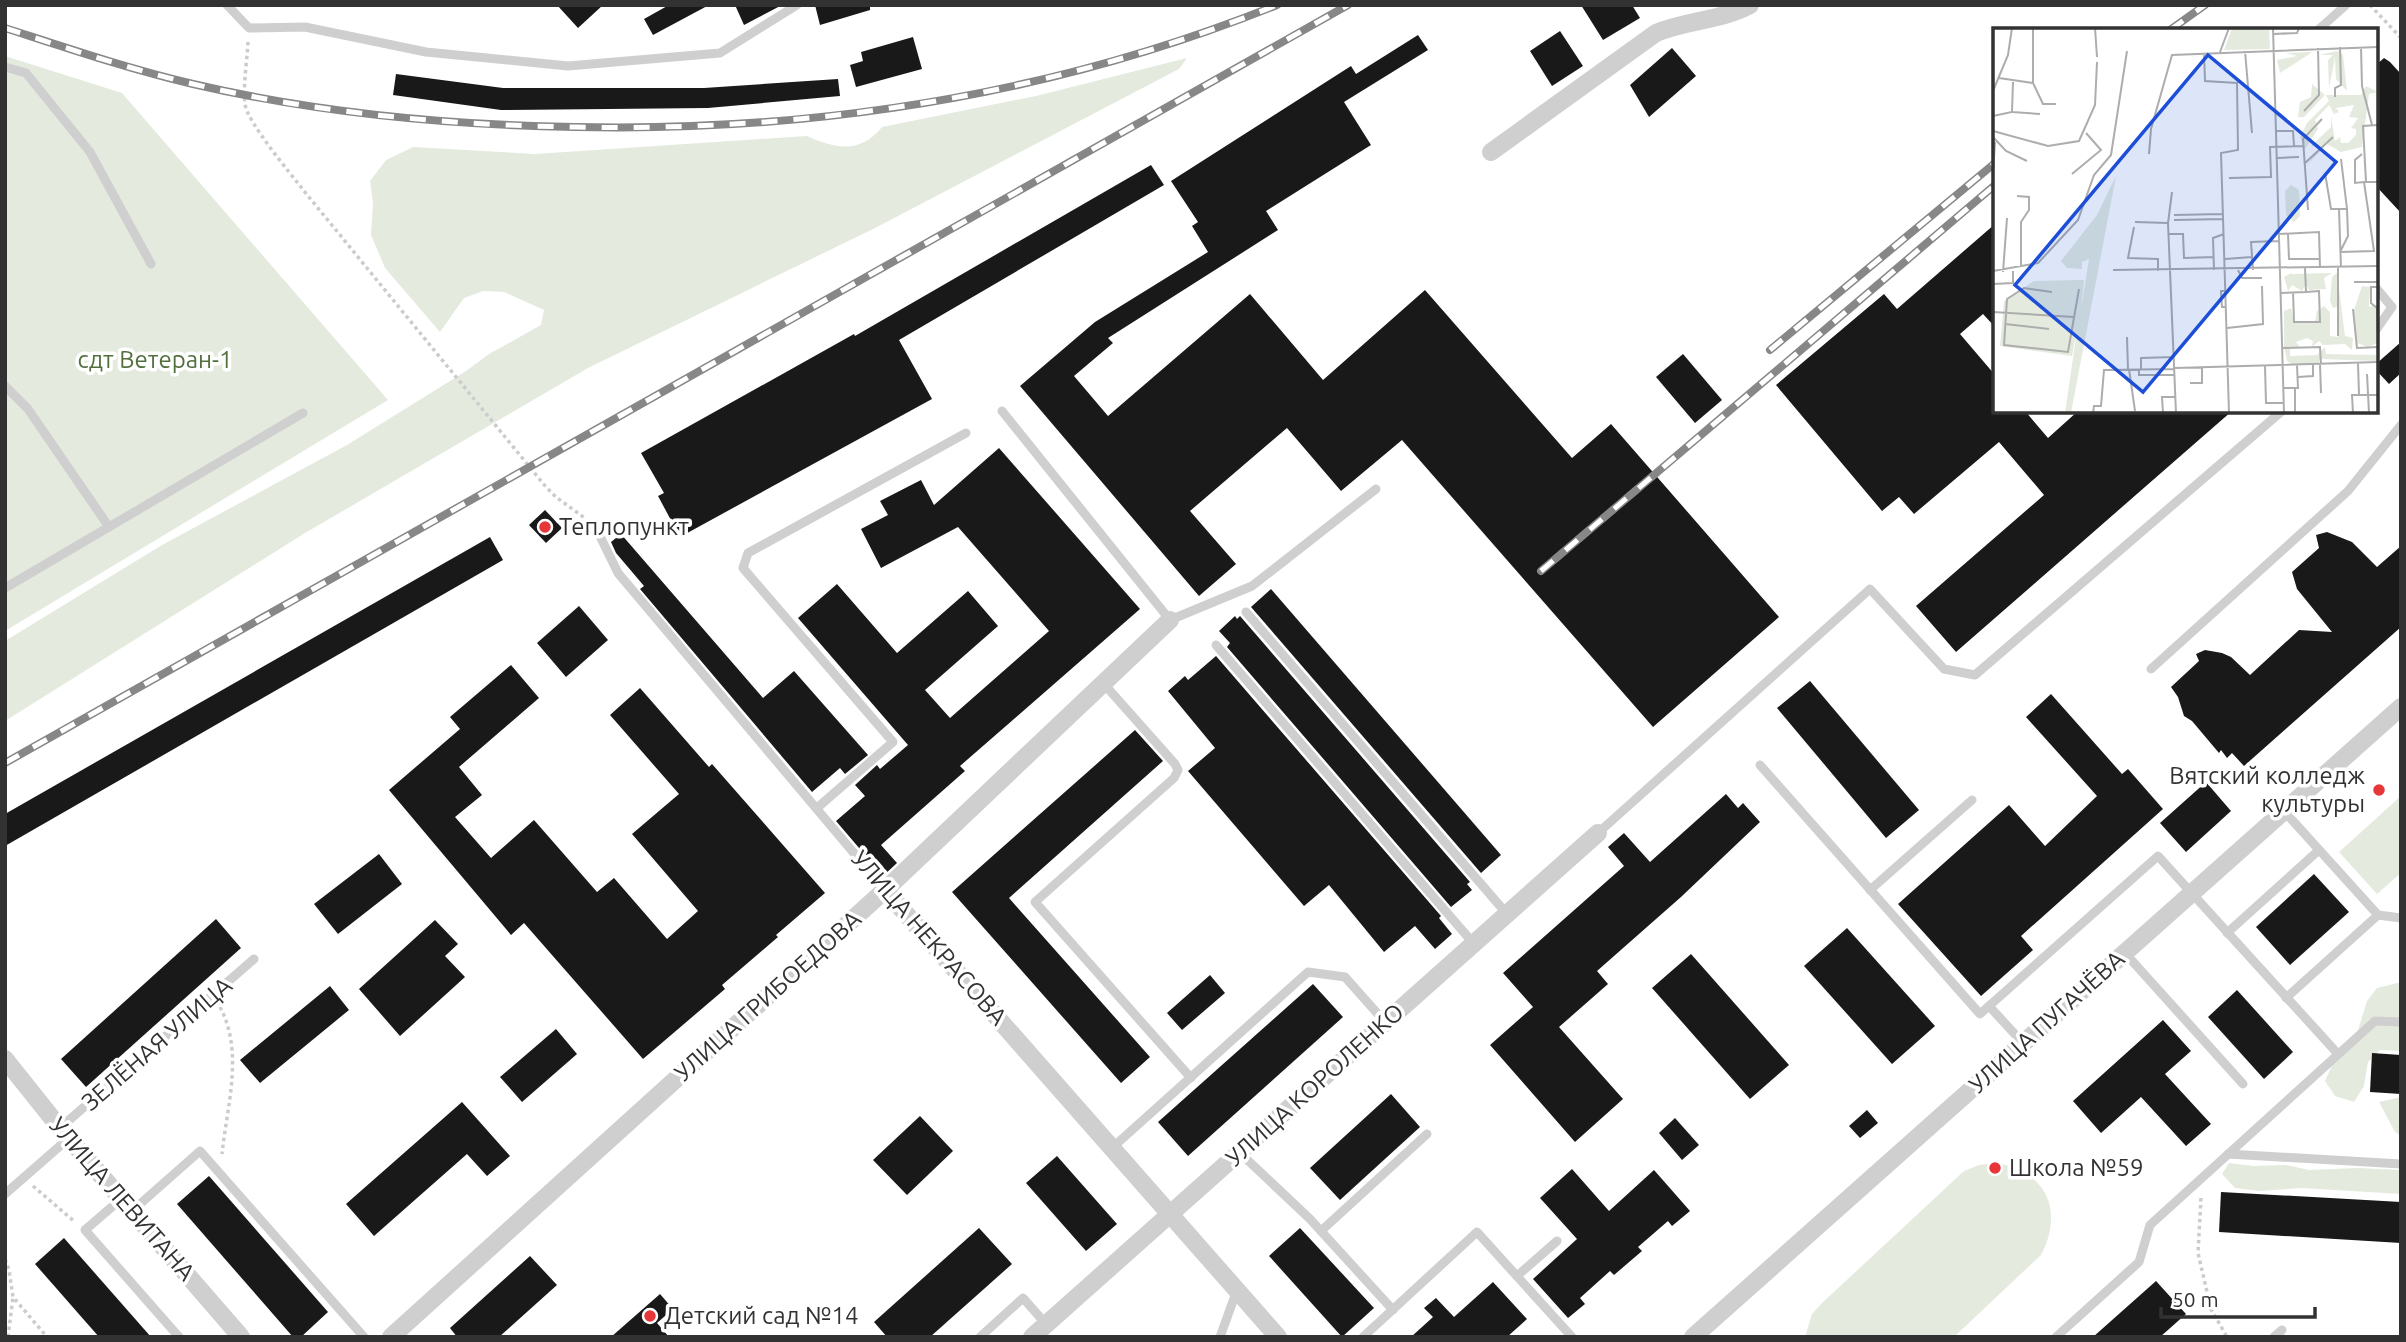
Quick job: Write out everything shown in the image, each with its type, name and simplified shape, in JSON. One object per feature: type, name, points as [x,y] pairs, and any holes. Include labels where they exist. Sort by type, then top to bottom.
[{"type":"street","points":[[1491,152],[1656,33],[1670,27],[1718,19],[1750,5]]},
{"type":"street","name":"УЛИЦА ГРИБОЕДОВА","points":[[391,1337],[885,890],[1170,620]]},
{"type":"street","name":"УЛИЦА ПУГАЧЁВА","points":[[1693,1337],[2401,707]]},
{"type":"street","name":"УЛИЦА КОРОЛЕНКО","points":[[1032,1337],[1598,833]]},
{"type":"street","name":"УЛИЦА НЕКРАСОВА","points":[[885,890],[1278,1337]]},
{"type":"street","name":"УЛИЦА ЛЕВИТАНА","points":[[5,1059],[64,1133],[242,1337]]},
{"type":"lane","points":[[227,5],[248,28],[305,27],[426,52],[568,66],[720,53],[797,5]]},
{"type":"lane","points":[[2320,28],[2346,5]]},
{"type":"lane","points":[[5,67],[26,73],[90,152],[151,264]]},
{"type":"lane","points":[[2378,290],[2392,307],[2378,327]]},
{"type":"lane","points":[[5,386],[28,409],[109,527]]},
{"type":"lane","points":[[1002,411],[1170,620],[1252,586],[1376,489]]},
{"type":"lane","points":[[1598,833],[1870,589],[1944,669],[1975,675],[2280,413]]},
{"type":"lane","points":[[5,588],[303,414]]},
{"type":"lane","points":[[2151,669],[2348,491],[2401,425]]},
{"type":"lane","points":[[817,808],[893,743],[743,568],[748,553],[966,433]]},
{"type":"lane","name":"УЛИЦА НЕКРАСОВА","points":[[596,528],[618,573],[885,890]]},
{"type":"lane","points":[[1246,612],[1507,914]]},
{"type":"lane","points":[[1216,645],[1474,944]]},
{"type":"lane","points":[[1104,684],[1178,770],[1174,778],[1035,902],[1191,1078]]},
{"type":"lane","points":[[1760,765],[1980,1014],[2158,856],[2338,1054]]},
{"type":"lane","points":[[1870,890],[1972,800]]},
{"type":"lane","points":[[2284,811],[2378,915],[2401,918]]},
{"type":"lane","points":[[2227,933],[2319,850]]},
{"type":"lane","points":[[2286,998],[2378,915]]},
{"type":"lane","points":[[2125,953],[2243,1084]]},
{"type":"lane","name":"ЗЕЛЁНАЯ УЛИЦА","points":[[5,1194],[64,1133],[254,959]]},
{"type":"lane","points":[[1112,1148],[1308,972],[1345,977],[1385,1022]]},
{"type":"lane","points":[[1989,1006],[2023,1043]]},
{"type":"lane","points":[[2056,1337],[2139,1262],[2150,1224],[2375,1021],[2401,1022]]},
{"type":"lane","points":[[1321,1231],[1427,1134]]},
{"type":"lane","points":[[179,1337],[85,1230],[127,1205],[200,1151],[364,1337]]},
{"type":"lane","points":[[1239,1152],[1321,1231],[1393,1310]]},
{"type":"lane","points":[[2228,1154],[2401,1164]]},
{"type":"lane","points":[[1363,1337],[1477,1232],[1572,1337]]},
{"type":"lane","points":[[1517,1276],[1557,1241]]},
{"type":"lane","points":[[1220,1337],[1237,1290]]},
{"type":"lane","points":[[979,1337],[1023,1298],[1046,1324]]},
{"type":"path","points":[[2370,5],[2401,38]]},
{"type":"path","points":[[248,28],[245,104],[248,114],[272,149],[555,497],[596,528]]},
{"type":"path","points":[[213,995],[225,1018],[234,1067],[219,1173]]},
{"type":"path","points":[[23,1178],[85,1230]]},
{"type":"path","points":[[2201,1178],[2198,1252],[2211,1309],[2227,1337]]},
{"type":"path","points":[[5,1259],[13,1297],[8,1337]]},
{"type":"path","points":[[13,1297],[47,1337]]},
{"type":"green space","name":"сдт Ветеран-1","points":[[5,56],[122,93],[388,400],[5,631]]},
{"type":"green space","points":[[1187,58],[1179,69],[875,228],[588,368],[305,533],[5,721],[5,641],[162,545],[347,445],[489,354],[541,325],[544,310],[504,292],[483,291],[464,298],[440,332],[385,268],[371,235],[373,203],[370,181],[386,160],[413,147],[535,154],[807,136],[838,146],[856,145],[874,136],[882,127],[1036,96]]},
{"type":"green space","points":[[2401,796],[2401,873],[2377,894],[2339,852]]},
{"type":"green space","points":[[2401,982],[2401,1051],[2380,1050],[2368,1062],[2364,1086],[2354,1102],[2335,1096],[2325,1081],[2340,1048],[2355,1040],[2367,1001],[2377,988]]},
{"type":"green space","points":[[2401,1097],[2401,1136],[2395,1132],[2379,1102]]},
{"type":"green space","points":[[1996,1163],[2014,1167],[2039,1184],[2050,1209],[2048,1239],[2041,1255],[1954,1337],[1805,1337],[1812,1314],[1822,1303],[1964,1171],[1979,1165]]},
{"type":"green space","points":[[2229,1163],[2253,1166],[2286,1165],[2309,1170],[2401,1170],[2401,1194],[2301,1188],[2259,1191],[2235,1188],[2222,1174]]},
{"type":"building","points":[[557,5],[603,5],[578,28]]},
{"type":"building","points":[[669,5],[709,5],[653,35],[644,19]]},
{"type":"building","points":[[735,5],[782,5],[744,25]]},
{"type":"building","points":[[815,5],[870,5],[870,10],[820,25]]},
{"type":"building","points":[[1581,5],[1632,5],[1640,18],[1603,40]]},
{"type":"building","points":[[1560,31],[1583,66],[1552,86],[1530,51]]},
{"type":"building","points":[[1418,35],[1428,50],[1344,102],[1371,145],[1266,211],[1278,230],[1108,338],[1113,343],[1074,376],[1108,416],[1250,294],[1323,380],[1425,290],[1572,458],[1611,424],[1779,617],[1653,727],[1402,440],[1341,491],[1287,428],[1190,511],[1236,564],[1199,596],[1020,386],[1095,322],[1208,252],[1192,226],[1198,222],[1171,181],[1351,66],[1356,74]]},
{"type":"building","points":[[913,37],[922,69],[856,87],[850,65],[863,61],[861,52]]},
{"type":"building","points":[[1672,48],[1696,76],[1649,117],[1630,85]]},
{"type":"building","points":[[2384,58],[2401,74],[2401,213],[2378,188],[2378,63]]},
{"type":"building","points":[[396,74],[503,88],[704,88],[838,79],[840,96],[708,108],[501,110],[393,95]]},
{"type":"building","points":[[1151,165],[1164,185],[899,340],[932,399],[680,537],[658,496],[664,493],[641,453],[854,334],[855,336]]},
{"type":"building","points":[[1993,226],[1993,325],[1983,314],[1960,334],[1993,373],[1993,413],[2027,413],[2048,438],[2076,413],[2230,413],[1956,652],[1916,606],[2044,495],[1999,442],[1914,514],[1899,497],[1882,511],[1776,385],[1884,294],[1897,309]]},
{"type":"building","points":[[2401,342],[2401,373],[2389,384],[2378,372],[2378,362]]},
{"type":"building","points":[[1683,354],[1722,400],[1695,423],[1656,377]]},
{"type":"building","points":[[999,448],[1140,609],[960,766],[965,771],[881,845],[897,863],[883,876],[836,821],[865,796],[855,785],[877,765],[880,769],[908,745],[798,618],[837,584],[897,653],[968,591],[998,626],[925,690],[950,718],[1049,631],[958,527],[881,568],[861,529],[888,515],[880,501],[921,480],[934,505]]},
{"type":"building","name":"Теплопункт","points":[[545,510],[562,528],[546,543],[529,525]]},
{"type":"building","points":[[2327,532],[2352,542],[2377,567],[2401,546],[2401,627],[2244,766],[2232,753],[2227,758],[2221,750],[2219,753],[2192,721],[2184,716],[2178,697],[2171,687],[2199,661],[2196,654],[2205,650],[2231,657],[2250,675],[2299,630],[2332,632],[2297,589],[2292,572],[2319,548],[2316,535]]},
{"type":"building","points":[[621,534],[763,698],[794,671],[868,755],[845,774],[840,768],[812,792],[640,589],[644,586],[616,553],[611,542]]},
{"type":"building","points":[[490,537],[503,560],[5,846],[5,814]]},
{"type":"building","points":[[1271,589],[1501,855],[1481,873],[1251,607]]},
{"type":"building","points":[[579,606],[608,640],[566,677],[537,643]]},
{"type":"building","points":[[1235,616],[1237,619],[1240,616],[1470,882],[1467,884],[1472,890],[1451,907],[1227,647],[1230,643],[1219,631]]},
{"type":"building","points":[[1216,656],[1441,916],[1439,918],[1452,934],[1435,949],[1415,926],[1384,952],[1329,885],[1304,906],[1188,771],[1215,748],[1168,691],[1185,676],[1188,680]]},
{"type":"building","points":[[511,665],[539,698],[459,767],[482,795],[455,817],[491,858],[534,820],[597,892],[614,878],[667,939],[698,911],[632,834],[679,794],[610,715],[640,688],[709,767],[712,764],[825,893],[722,985],[725,989],[643,1059],[524,923],[511,935],[389,790],[460,729],[450,717]]},
{"type":"building","points":[[1810,681],[1919,810],[1886,838],[1777,708]]},
{"type":"building","points":[[2051,694],[2122,774],[2128,769],[2163,809],[2021,936],[2033,950],[1981,996],[1898,904],[2009,805],[2045,846],[2097,796],[2026,717]]},
{"type":"building","points":[[1135,730],[1163,761],[1009,898],[1150,1057],[1121,1083],[952,892]]},
{"type":"building","points":[[2206,782],[2231,811],[2186,852],[2160,823]]},
{"type":"building","points":[[1726,794],[1738,808],[1743,803],[1760,822],[1597,971],[1608,984],[1559,1027],[1623,1099],[1575,1142],[1490,1045],[1533,1007],[1503,973],[1624,866],[1608,847],[1624,833],[1650,862]]},
{"type":"building","points":[[379,854],[402,884],[338,934],[314,904]]},
{"type":"building","points":[[2314,874],[2349,912],[2290,965],[2256,927]]},
{"type":"building","points":[[216,919],[241,948],[86,1087],[61,1059]]},
{"type":"building","points":[[435,920],[458,944],[445,956],[465,977],[400,1036],[359,989]]},
{"type":"building","points":[[1847,928],[1935,1026],[1892,1064],[1804,966]]},
{"type":"building","points":[[1691,954],[1789,1065],[1750,1099],[1652,988]]},
{"type":"building","points":[[1210,975],[1225,993],[1182,1030],[1167,1013]]},
{"type":"building","points":[[1313,984],[1343,1017],[1188,1156],[1158,1122]]},
{"type":"building","points":[[330,986],[349,1010],[260,1083],[240,1060]]},
{"type":"building","points":[[2237,990],[2293,1052],[2264,1079],[2208,1017]]},
{"type":"building","points":[[2163,1020],[2191,1051],[2165,1074],[2211,1124],[2186,1146],[2141,1097],[2101,1133],[2073,1101]]},
{"type":"building","points":[[556,1029],[577,1054],[522,1102],[500,1077]]},
{"type":"building","points":[[2372,1053],[2401,1055],[2401,1094],[2370,1092]]},
{"type":"building","points":[[1391,1094],[1420,1127],[1340,1200],[1310,1168]]},
{"type":"building","points":[[462,1102],[510,1156],[487,1176],[467,1154],[374,1236],[346,1204]]},
{"type":"building","points":[[1867,1110],[1878,1123],[1860,1138],[1849,1126]]},
{"type":"building","points":[[920,1116],[953,1151],[907,1195],[873,1160]]},
{"type":"building","points":[[1675,1118],[1699,1145],[1682,1160],[1659,1133]]},
{"type":"building","points":[[1057,1156],[1117,1224],[1086,1251],[1026,1183]]},
{"type":"building","points":[[1572,1169],[1609,1211],[1654,1170],[1690,1211],[1672,1226],[1668,1221],[1638,1247],[1642,1251],[1614,1275],[1610,1271],[1580,1298],[1585,1304],[1568,1318],[1533,1279],[1577,1239],[1540,1198]]},
{"type":"building","points":[[209,1176],[328,1312],[301,1337],[293,1337],[177,1204]]},
{"type":"building","points":[[2221,1192],[2401,1202],[2401,1243],[2219,1232]]},
{"type":"building","points":[[979,1228],[1012,1264],[930,1337],[887,1337],[874,1322]]},
{"type":"building","points":[[1300,1228],[1374,1308],[1342,1337],[1269,1256]]},
{"type":"building","points":[[64,1238],[151,1337],[99,1337],[35,1264]]},
{"type":"building","points":[[530,1256],[557,1285],[499,1337],[457,1337],[450,1328]]},
{"type":"building","points":[[2156,1281],[2186,1314],[2160,1337],[2093,1337]]},
{"type":"building","points":[[1493,1282],[1527,1319],[1507,1337],[1411,1337],[1433,1317],[1424,1308],[1436,1298],[1454,1317]]},
{"type":"building","name":"Детский сад №14","points":[[660,1294],[673,1309],[657,1323],[669,1337],[611,1337]]},
{"type":"railway","points":[[5,28],[169,78],[287,103],[382,116],[478,124],[665,127],[754,123],[932,102],[1107,63],[1277,5]]},
{"type":"railway","points":[[5,763],[1348,5]]},
{"type":"railway","points":[[2173,28],[2205,5]]},
{"type":"railway","points":[[1770,350],[1993,165]]},
{"type":"railway","points":[[1541,571],[1993,187]]},
{"type":"place","name":"Теплопункт","points":[[545,527]]},
{"type":"place","name":"Вятский колледж культуры","points":[[2379,790]]},
{"type":"place","name":"Школа №59","points":[[1995,1168]]},
{"type":"place","name":"Детский сад №14","points":[[650,1316]]}]
